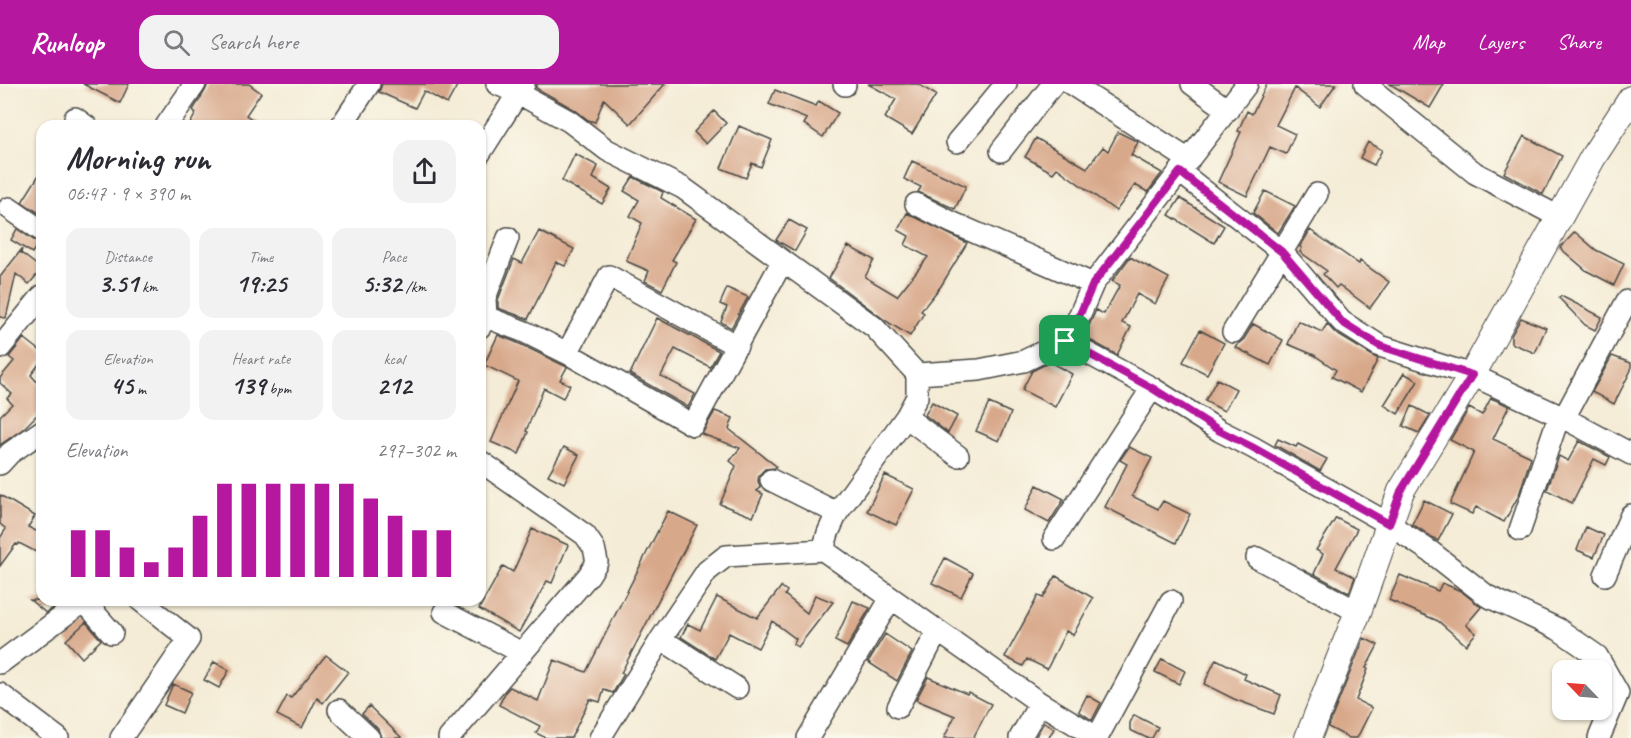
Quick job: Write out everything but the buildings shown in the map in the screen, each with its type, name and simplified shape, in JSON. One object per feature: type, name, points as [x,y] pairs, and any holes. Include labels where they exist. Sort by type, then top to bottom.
[{"type":"street","points":[[170,120],[195,84]]},
{"type":"street","points":[[345,120],[369,84]]},
{"type":"street","points":[[497,84],[521,89],[607,150],[683,188],[874,327],[917,374],[917,397],[906,417],[837,513],[823,550]]},
{"type":"street","points":[[957,142],[1006,84]]},
{"type":"street","points":[[1001,151],[1053,84]]},
{"type":"street","points":[[1071,84],[1184,166],[1282,252],[1342,322],[1380,346],[1472,375],[1628,446]]},
{"type":"street","points":[[1192,84],[1228,110]]},
{"type":"street","points":[[917,374],[979,370],[1024,361],[1065,341],[1074,328],[1093,284],[1247,84]]},
{"type":"street","points":[[1365,84],[1475,173],[1559,217]]},
{"type":"street","points":[[486,144],[521,89]]},
{"type":"street","points":[[1314,735],[1401,491],[1472,375],[1593,157],[1631,99]]},
{"type":"street","points":[[1233,332],[1317,194]]},
{"type":"street","points":[[916,204],[951,222],[1093,284]]},
{"type":"street","points":[[9,208],[36,227]]},
{"type":"street","points":[[486,295],[508,238]]},
{"type":"street","points":[[486,323],[525,332],[567,353],[693,425],[782,262]]},
{"type":"street","points":[[567,353],[609,276],[736,346]]},
{"type":"street","points":[[1520,530],[1561,417],[1627,301]]},
{"type":"street","points":[[0,348],[36,303]]},
{"type":"street","points":[[1065,341],[1152,388],[1220,431],[1389,524],[1431,552],[1487,596],[1558,629],[1599,660]]},
{"type":"street","points":[[1054,539],[1152,388]]},
{"type":"street","points":[[906,417],[958,456]]},
{"type":"street","points":[[0,464],[10,453],[36,435]]},
{"type":"street","points":[[449,738],[589,575],[597,562],[594,548],[585,535],[486,465]]},
{"type":"street","points":[[771,480],[837,513]]},
{"type":"street","points":[[1605,576],[1631,515]]},
{"type":"street","points":[[600,738],[661,639],[707,571],[726,556],[823,550],[1040,703],[1070,731],[1097,738],[1171,602]]},
{"type":"street","points":[[1257,558],[1358,612]]},
{"type":"street","points":[[808,738],[891,598]]},
{"type":"street","points":[[0,663],[77,606]]},
{"type":"street","points":[[90,606],[112,633]]},
{"type":"street","points":[[121,738],[189,639],[148,606]]},
{"type":"street","points":[[444,612],[522,653]]},
{"type":"street","points":[[898,707],[937,632]]},
{"type":"street","points":[[661,639],[737,688]]},
{"type":"street","points":[[1612,678],[1631,688]]},
{"type":"street","points":[[1612,682],[1618,693],[1612,707]]},
{"type":"street","points":[[0,694],[57,738]]},
{"type":"street","points":[[1020,738],[1040,703]]},
{"type":"street","points":[[339,710],[369,738]]},
{"type":"street","points":[[1599,738],[1607,720]]},
{"type":"route","points":[[1180,172],[1282,252],[1342,322],[1380,346],[1472,375],[1401,491],[1389,524],[1220,431],[1152,388],[1065,341],[1074,328],[1093,284],[1180,172]]}]
